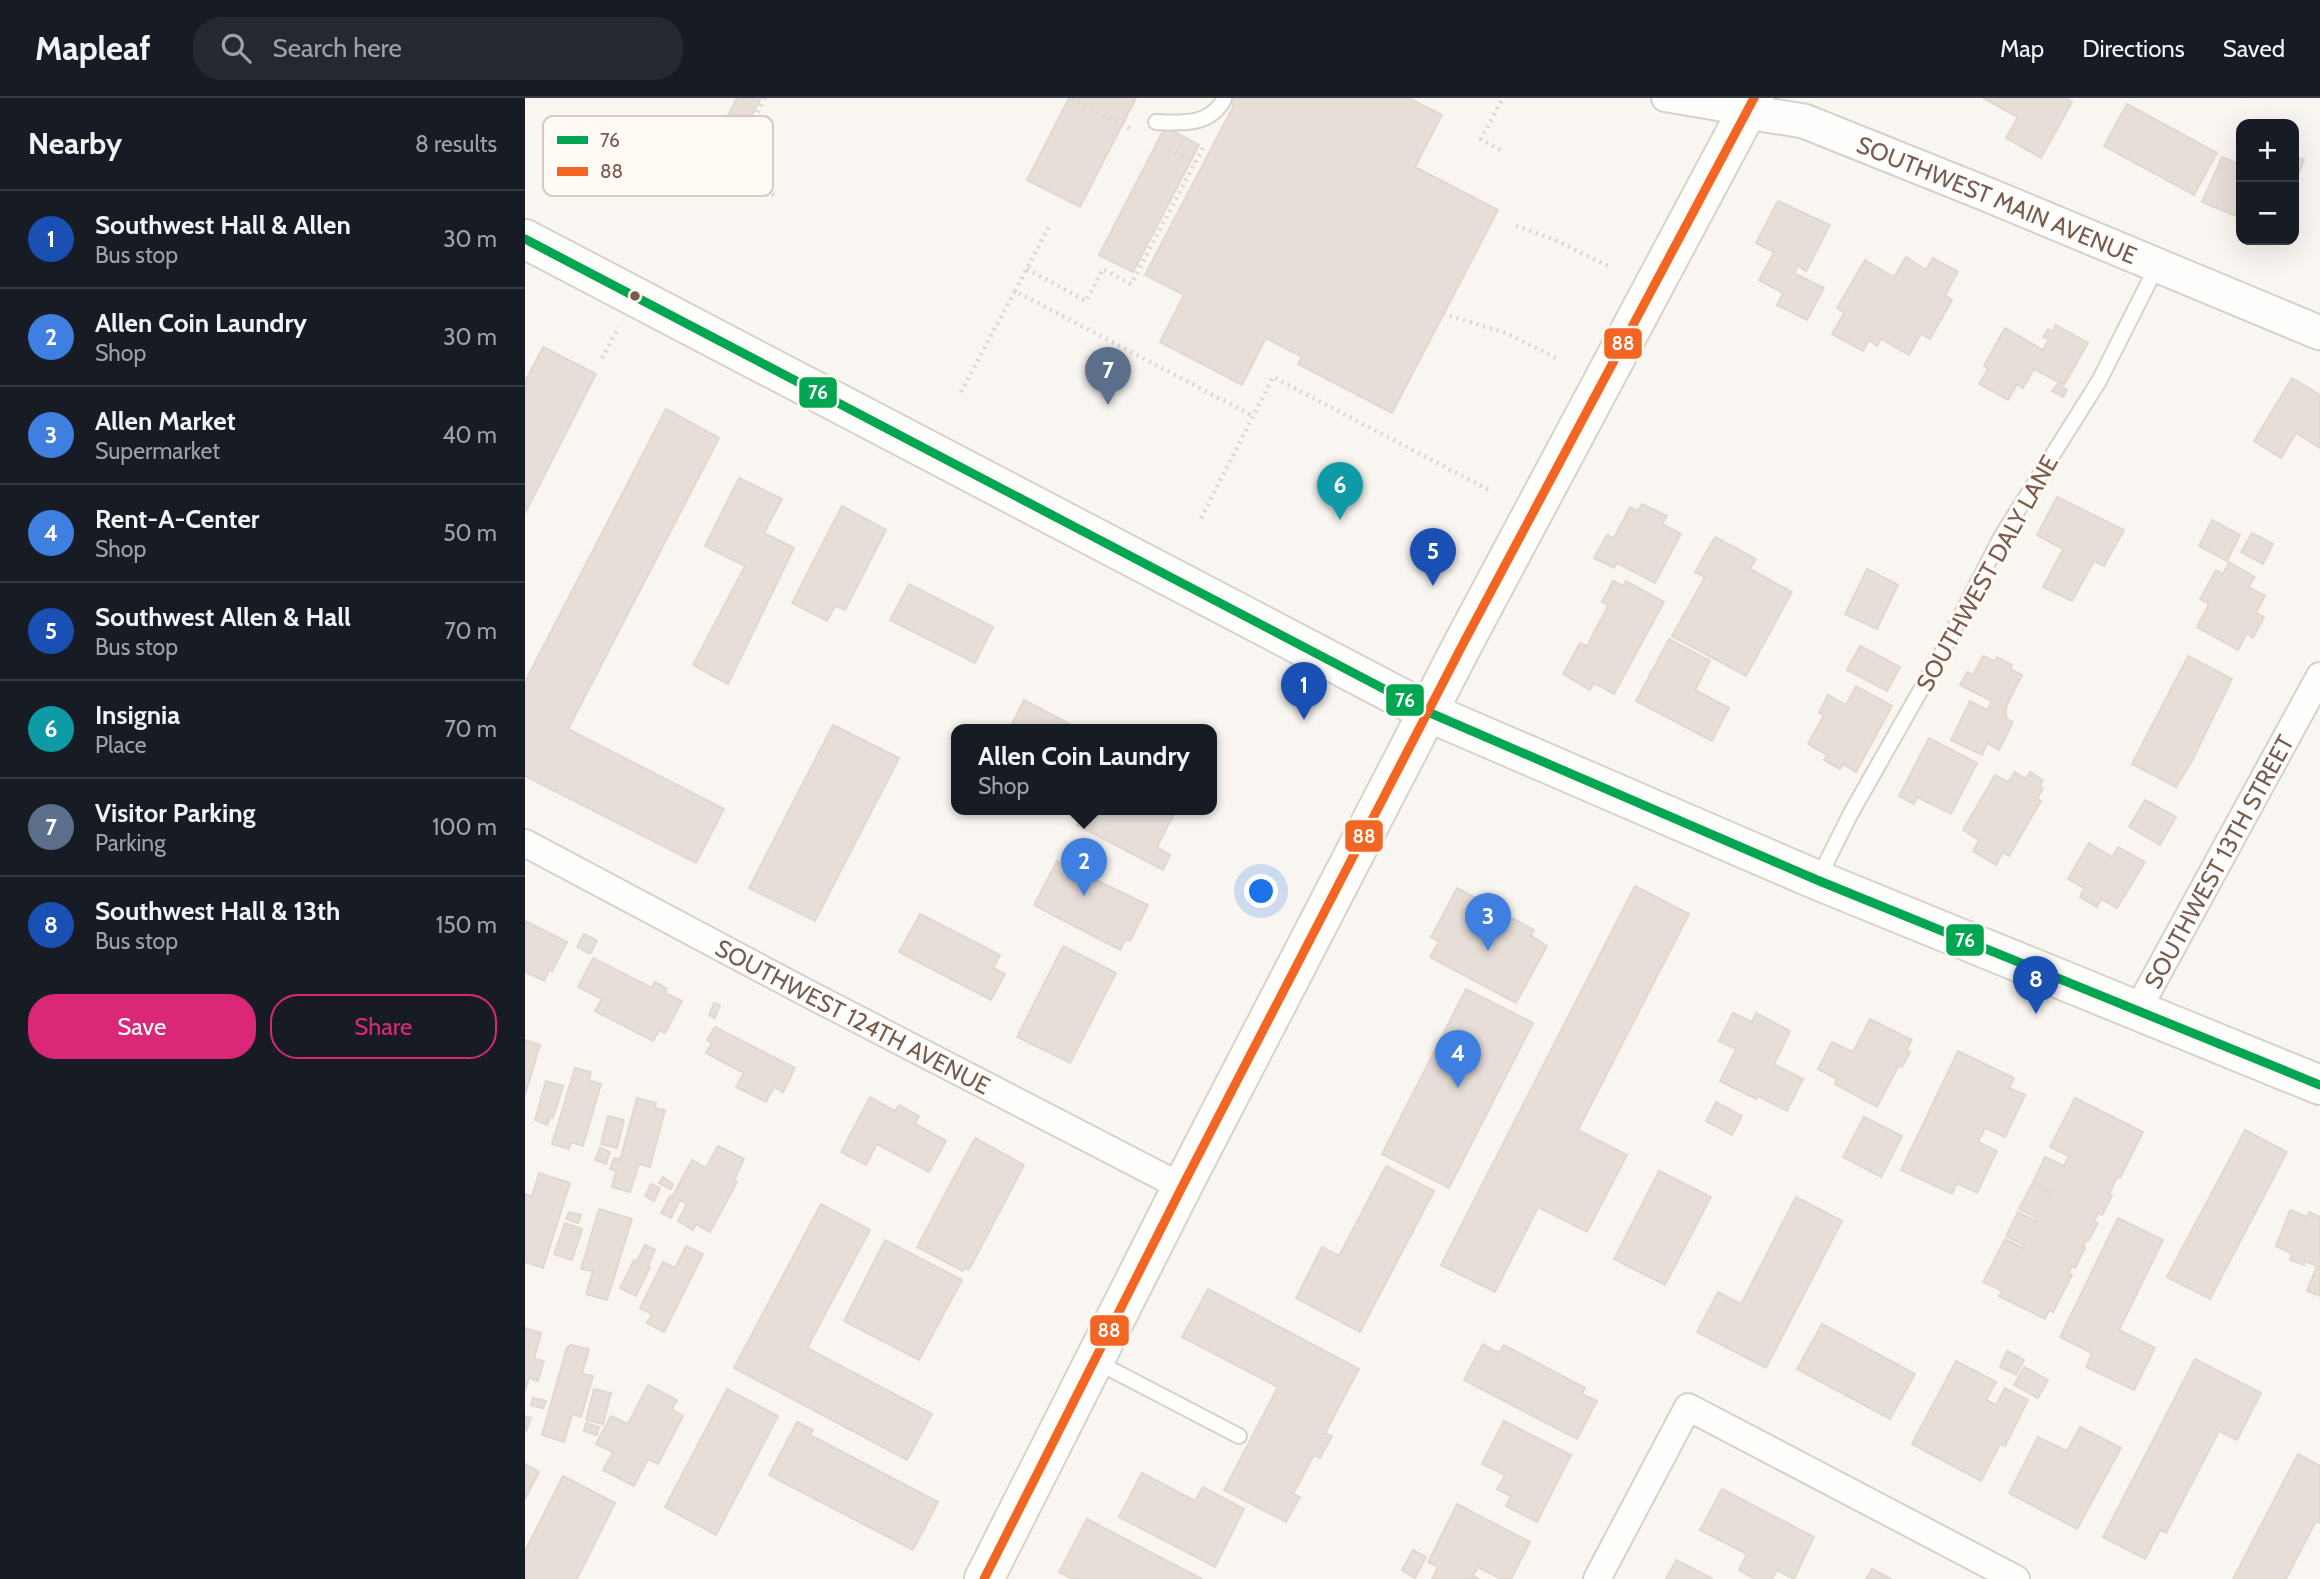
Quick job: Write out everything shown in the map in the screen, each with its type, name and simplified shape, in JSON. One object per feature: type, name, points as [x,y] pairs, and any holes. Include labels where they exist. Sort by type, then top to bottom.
[{"type":"main road","points":[[984,1579],[1428,712],[1750,105]]},
{"type":"main road","points":[[525,239],[1428,712],[1817,880],[2320,1085]]},
{"type":"street","name":"SOUTHWEST MAIN AVENUE","points":[[1665,98],[1750,105],[1804,121],[2320,333]]},
{"type":"street","name":"SOUTHWEST 13TH STREET","points":[[2138,1009],[2320,676]]},
{"type":"street","name":"SOUTHWEST 124TH AVENUE","points":[[525,843],[1182,1188]]},
{"type":"street","points":[[1597,1579],[1688,1407],[2016,1579]]},
{"type":"lane","points":[[1156,121],[1199,122],[1212,114],[1224,99]]},
{"type":"lane","name":"SOUTHWEST DALY LANE","points":[[1817,880],[1944,649],[2001,537],[2099,381],[2157,266]]},
{"type":"lane","points":[[1095,1361],[1240,1436]]},
{"type":"path","points":[[756,116],[765,98]]},
{"type":"path","points":[[1500,150],[1481,139],[1503,98]]},
{"type":"path","points":[[1027,270],[1086,300],[1103,269],[1131,284],[1195,162]]},
{"type":"path","points":[[961,392],[1049,226]]},
{"type":"path","points":[[1515,226],[1553,239],[1608,266]]},
{"type":"path","points":[[1015,291],[1254,416]]},
{"type":"path","points":[[1443,314],[1506,333],[1558,359]]},
{"type":"path","points":[[1201,517],[1273,377],[1489,490]]},
{"type":"building","points":[[737,98],[761,98],[752,116],[728,116]]},
{"type":"building","points":[[1069,98],[1136,98],[1080,207],[1027,180]]},
{"type":"building","points":[[1222,98],[1409,98],[1442,115],[1415,167],[1498,210],[1392,413],[1298,364],[1302,357],[1266,338],[1242,385],[1160,342],[1184,295],[1145,275],[1234,105]]},
{"type":"building","points":[[1983,98],[2066,98],[2072,102],[2041,158],[2006,138],[2018,117]]},
{"type":"building","points":[[2127,104],[2217,153],[2194,195],[2104,146]]},
{"type":"building","points":[[1165,127],[1199,145],[1133,272],[1099,255]]},
{"type":"building","points":[[2222,157],[2236,163],[2236,216],[2202,202]]},
{"type":"building","points":[[2299,158],[2304,160],[2299,172]]},
{"type":"building","points":[[1778,201],[1830,225],[1806,271],[1798,266],[1794,273],[1824,288],[1807,320],[1777,305],[1783,293],[1759,280],[1774,252],[1756,243]]},
{"type":"building","points":[[1906,257],[1926,270],[1933,258],[1958,272],[1945,295],[1952,300],[1930,339],[1921,334],[1909,355],[1881,339],[1877,346],[1869,340],[1863,351],[1832,334],[1844,313],[1837,308],[1865,260],[1894,277]]},
{"type":"building","points":[[2056,325],[2088,343],[2064,385],[2034,369],[2023,388],[2017,384],[2008,400],[1979,384],[1988,369],[1984,366],[2005,328],[2043,350],[2049,339],[2043,337],[2048,329],[2053,332]]},
{"type":"building","points":[[543,347],[596,374],[525,513],[525,382]]},
{"type":"building","points":[[2292,378],[2320,395],[2320,448],[2296,433],[2281,458],[2254,441]]},
{"type":"building","points":[[2057,384],[2067,390],[2063,397],[2052,391]]},
{"type":"building","points":[[666,409],[719,438],[568,729],[724,809],[696,863],[525,776],[525,682]]},
{"type":"building","points":[[739,478],[782,499],[764,533],[794,548],[728,684],[693,665],[745,566],[705,546]]},
{"type":"building","points":[[2057,497],[2124,530],[2104,566],[2094,561],[2072,601],[2043,587],[2063,549],[2037,535]]},
{"type":"building","points":[[1642,504],[1667,516],[1662,524],[1681,534],[1655,583],[1617,563],[1614,568],[1594,558],[1607,535],[1614,538],[1630,507],[1638,511]]},
{"type":"building","points":[[842,506],[886,530],[845,610],[835,606],[827,621],[792,603]]},
{"type":"building","points":[[2212,520],[2240,535],[2227,561],[2199,546]]},
{"type":"building","points":[[2252,533],[2273,544],[2263,564],[2241,552]]},
{"type":"building","points":[[1715,537],[1756,559],[1750,569],[1792,592],[1746,676],[1672,636],[1705,577],[1695,572]]},
{"type":"building","points":[[2229,562],[2255,577],[2248,587],[2265,596],[2256,613],[2264,617],[2253,638],[2247,633],[2238,650],[2197,627],[2209,604],[2200,599],[2216,570],[2223,574]]},
{"type":"building","points":[[1867,569],[1898,585],[1877,629],[1845,614]]},
{"type":"building","points":[[1613,581],[1623,586],[1626,581],[1664,602],[1614,694],[1594,683],[1590,690],[1563,674],[1580,643],[1587,646],[1608,606],[1602,602]]},
{"type":"building","points":[[909,584],[993,627],[975,663],[890,620]]},
{"type":"building","points":[[1669,639],[1710,661],[1695,690],[1729,708],[1712,741],[1636,701]]},
{"type":"building","points":[[1860,646],[1900,667],[1887,691],[1847,670]]},
{"type":"building","points":[[1983,656],[1995,661],[1997,657],[2012,665],[2010,669],[2022,675],[2006,707],[2006,718],[2013,722],[1999,750],[1987,743],[1982,755],[1951,740],[1970,701],[1987,710],[1992,701],[1960,685],[1967,672],[1973,675]]},
{"type":"building","points":[[2188,656],[2232,679],[2192,761],[2176,787],[2132,764]]},
{"type":"building","points":[[1856,686],[1892,706],[1856,772],[1843,764],[1840,769],[1824,760],[1827,755],[1808,744],[1824,715],[1819,713],[1828,695],[1846,705]]},
{"type":"building","points":[[1024,700],[1070,724],[1012,724]]},
{"type":"building","points":[[833,725],[899,758],[815,921],[749,888]]},
{"type":"building","points":[[1929,738],[1977,763],[1951,814],[1917,797],[1914,804],[1899,796]]},
{"type":"building","points":[[2015,772],[2026,779],[2030,772],[2043,780],[2040,786],[2043,789],[2037,798],[2041,801],[2009,856],[2003,852],[1996,865],[1973,851],[1979,840],[1963,830],[1995,775],[2008,782]]},
{"type":"building","points":[[2145,800],[2176,817],[2160,845],[2129,827]]},
{"type":"building","points":[[1082,815],[1173,815],[1157,847],[1170,855],[1163,870],[1077,825]]},
{"type":"building","points":[[2089,843],[2112,857],[2118,847],[2145,862],[2117,908],[2101,899],[2097,907],[2080,897],[2084,888],[2068,879]]},
{"type":"building","points":[[1057,861],[1148,905],[1130,941],[1126,939],[1120,950],[1034,905]]},
{"type":"building","points":[[1635,886],[1689,914],[1578,1130],[1627,1155],[1587,1232],[1538,1207],[1495,1292],[1441,1265]]},
{"type":"building","points":[[1457,888],[1534,930],[1531,936],[1547,946],[1516,1003],[1430,957],[1439,941],[1431,937]]},
{"type":"building","points":[[920,914],[1000,955],[993,968],[1005,974],[991,1000],[899,952]]},
{"type":"building","points":[[525,921],[567,942],[544,981],[525,972]]},
{"type":"building","points":[[584,934],[597,941],[590,954],[577,947]]},
{"type":"building","points":[[1063,946],[1116,973],[1070,1063],[1017,1037]]},
{"type":"building","points":[[593,958],[652,988],[655,982],[667,989],[665,993],[682,1001],[665,1033],[659,1030],[653,1041],[595,1011],[602,999],[578,987]]},
{"type":"building","points":[[1466,989],[1533,1023],[1449,1188],[1382,1154]]},
{"type":"building","points":[[714,1003],[720,1005],[715,1018],[709,1015]]},
{"type":"building","points":[[1733,1013],[1752,1022],[1756,1013],[1790,1031],[1774,1064],[1803,1079],[1787,1111],[1720,1081],[1736,1049],[1719,1041]]},
{"type":"building","points":[[1870,1019],[1912,1040],[1906,1051],[1910,1052],[1902,1067],[1899,1065],[1877,1107],[1835,1084],[1837,1079],[1818,1069],[1832,1042],[1853,1052]]},
{"type":"building","points":[[715,1027],[795,1068],[783,1092],[774,1087],[766,1102],[736,1087],[744,1073],[706,1053],[712,1043],[707,1040]]},
{"type":"building","points":[[525,1040],[540,1045],[525,1095]]},
{"type":"building","points":[[1958,1051],[2014,1078],[2009,1088],[2025,1095],[2005,1137],[1985,1128],[1978,1142],[1997,1151],[1977,1193],[1957,1183],[1952,1194],[1901,1170]]},
{"type":"building","points":[[575,1068],[591,1072],[589,1080],[601,1084],[583,1146],[571,1142],[569,1149],[552,1144]]},
{"type":"building","points":[[546,1081],[563,1086],[553,1118],[550,1117],[547,1125],[535,1120]]},
{"type":"building","points":[[870,1097],[895,1111],[899,1105],[919,1116],[915,1124],[946,1141],[929,1172],[877,1144],[866,1165],[841,1152]]},
{"type":"building","points":[[637,1098],[656,1103],[654,1108],[665,1110],[650,1167],[639,1164],[630,1192],[612,1187],[616,1171],[610,1169],[614,1158],[620,1160]]},
{"type":"building","points":[[2075,1098],[2143,1132],[2120,1178],[2117,1177],[2102,1215],[2098,1213],[2094,1221],[2098,1223],[2088,1241],[2086,1240],[2075,1268],[2072,1266],[2068,1273],[2072,1275],[2053,1312],[2049,1310],[2045,1319],[1999,1296],[2002,1291],[1983,1282],[2005,1239],[2023,1248],[2024,1245],[2006,1236],[2018,1212],[2036,1221],[2037,1218],[2019,1209],[2032,1184],[2050,1193],[2051,1191],[2033,1182],[2045,1157],[2064,1166],[2069,1156],[2050,1147]]},
{"type":"building","points":[[1716,1102],[1742,1116],[1732,1135],[1706,1121]]},
{"type":"building","points":[[608,1116],[624,1120],[617,1148],[601,1144]]},
{"type":"building","points":[[1864,1117],[1902,1136],[1881,1177],[1843,1157]]},
{"type":"building","points":[[2245,1130],[2287,1152],[2210,1299],[2167,1277]]},
{"type":"building","points":[[975,1138],[1024,1165],[969,1270],[965,1268],[963,1271],[917,1247]]},
{"type":"building","points":[[718,1146],[744,1159],[734,1180],[737,1182],[710,1232],[696,1224],[693,1230],[678,1221],[687,1204],[680,1200],[671,1218],[661,1213],[692,1160],[706,1168]]},
{"type":"building","points":[[600,1148],[610,1152],[606,1164],[595,1160]]},
{"type":"building","points":[[1386,1166],[1434,1191],[1360,1332],[1296,1298],[1322,1247],[1339,1256]]},
{"type":"building","points":[[1659,1171],[1711,1197],[1665,1285],[1614,1259]]},
{"type":"building","points":[[539,1173],[570,1183],[543,1268],[525,1262],[525,1194],[532,1196]]},
{"type":"building","points":[[663,1177],[673,1184],[671,1189],[659,1183]]},
{"type":"building","points":[[651,1184],[660,1188],[654,1201],[645,1196]]},
{"type":"building","points":[[1796,1197],[1842,1221],[1766,1368],[1697,1332],[1718,1292],[1741,1304]]},
{"type":"building","points":[[821,1204],[870,1230],[807,1348],[932,1414],[907,1460],[734,1368]]},
{"type":"building","points":[[599,1209],[632,1219],[607,1300],[586,1294],[593,1271],[581,1269]]},
{"type":"building","points":[[2290,1210],[2307,1217],[2309,1212],[2320,1217],[2320,1296],[2307,1291],[2317,1266],[2305,1261],[2304,1265],[2290,1260],[2292,1254],[2276,1246]]},
{"type":"building","points":[[569,1212],[581,1215],[578,1223],[566,1219]]},
{"type":"building","points":[[2118,1218],[2163,1240],[2119,1330],[2155,1348],[2134,1390],[2086,1367],[2092,1353],[2060,1337]]},
{"type":"building","points":[[565,1223],[582,1229],[572,1260],[554,1254]]},
{"type":"building","points":[[885,1240],[962,1280],[919,1360],[844,1321]]},
{"type":"building","points":[[645,1245],[655,1250],[636,1296],[620,1288]]},
{"type":"building","points":[[686,1246],[703,1254],[664,1332],[647,1323],[652,1314],[640,1308],[663,1262],[675,1268]]},
{"type":"building","points":[[1208,1289],[1359,1369],[1325,1433],[1332,1436],[1320,1458],[1314,1455],[1293,1494],[1300,1497],[1286,1522],[1224,1490],[1278,1387],[1182,1337]]},
{"type":"building","points":[[1822,1324],[1915,1374],[1890,1419],[1797,1369]]},
{"type":"building","points":[[525,1328],[541,1333],[534,1359],[544,1361],[538,1381],[529,1378],[525,1391]]},
{"type":"building","points":[[1483,1344],[1499,1353],[1504,1345],[1585,1388],[1582,1394],[1597,1401],[1577,1439],[1464,1380]]},
{"type":"building","points":[[570,1345],[589,1349],[582,1374],[593,1376],[581,1417],[572,1414],[564,1442],[542,1435],[567,1347]]},
{"type":"building","points":[[2007,1351],[2024,1360],[2016,1375],[2000,1367]]},
{"type":"building","points":[[2195,1359],[2261,1393],[2237,1440],[2219,1431],[2166,1533],[2160,1530],[2145,1559],[2103,1537]]},
{"type":"building","points":[[1956,1361],[1996,1382],[1986,1400],[1996,1405],[2005,1388],[2028,1400],[2005,1446],[2000,1444],[1981,1481],[1912,1444]]},
{"type":"building","points":[[2024,1367],[2048,1380],[2038,1398],[2014,1385]]},
{"type":"building","points":[[648,1385],[677,1400],[672,1409],[683,1416],[658,1464],[648,1459],[634,1486],[603,1470],[613,1452],[596,1444],[611,1416],[628,1424]]},
{"type":"building","points":[[594,1389],[611,1393],[603,1424],[586,1420]]},
{"type":"building","points":[[727,1389],[778,1416],[716,1535],[665,1507]]},
{"type":"building","points":[[533,1398],[546,1401],[543,1408],[531,1405]]},
{"type":"building","points":[[525,1416],[531,1418],[526,1431],[525,1430]]},
{"type":"building","points":[[1504,1421],[1571,1455],[1537,1522],[1506,1506],[1511,1496],[1497,1489],[1505,1475],[1482,1464]]},
{"type":"building","points":[[797,1422],[813,1430],[810,1435],[938,1502],[913,1550],[769,1475]]},
{"type":"building","points":[[586,1423],[599,1427],[597,1435],[584,1431]]},
{"type":"building","points":[[2080,1427],[2121,1448],[2077,1529],[2009,1493],[2038,1437],[2067,1451]]},
{"type":"building","points":[[2298,1454],[2320,1466],[2320,1523],[2316,1521],[2286,1579],[2233,1579]]},
{"type":"building","points":[[525,1464],[539,1472],[525,1499]]},
{"type":"building","points":[[1142,1473],[1195,1501],[1203,1487],[1244,1509],[1215,1567],[1119,1517]]},
{"type":"building","points":[[563,1476],[615,1503],[577,1579],[525,1579],[525,1551]]},
{"type":"building","points":[[1722,1489],[1814,1537],[1794,1579],[1777,1570],[1772,1579],[1755,1579],[1739,1570],[1747,1554],[1700,1530]]},
{"type":"building","points":[[1457,1504],[1530,1542],[1511,1579],[1501,1579],[1478,1567],[1473,1576],[1479,1579],[1432,1579],[1438,1567],[1428,1562]]},
{"type":"building","points":[[1087,1519],[1202,1579],[1072,1579],[1059,1572]]},
{"type":"building","points":[[1413,1550],[1426,1557],[1415,1578],[1402,1570]]},
{"type":"building","points":[[1676,1560],[1713,1579],[1666,1579]]},
{"type":"building","points":[[1872,1569],[1891,1579],[1866,1579]]},
{"type":"transit line","name":"88","points":[[984,1579],[1182,1187],[1464,642],[1754,98]]},
{"type":"transit line","name":"76","points":[[525,239],[1428,712],[1817,880],[2320,1085]]},
{"type":"place","name":"Visitor Parking","points":[[1108,405]]},
{"type":"place","name":"Insignia","points":[[1340,520]]},
{"type":"place","name":"Southwest Allen & Hall","points":[[1433,586]]},
{"type":"place","name":"Southwest Hall & Allen","points":[[1304,720]]},
{"type":"place","name":"Allen Coin Laundry","points":[[1084,896]]},
{"type":"place","name":"Allen Market","points":[[1488,951]]},
{"type":"place","name":"Southwest Hall & 13th","points":[[2036,1014]]},
{"type":"place","name":"Rent-A-Center","points":[[1458,1088]]}]
